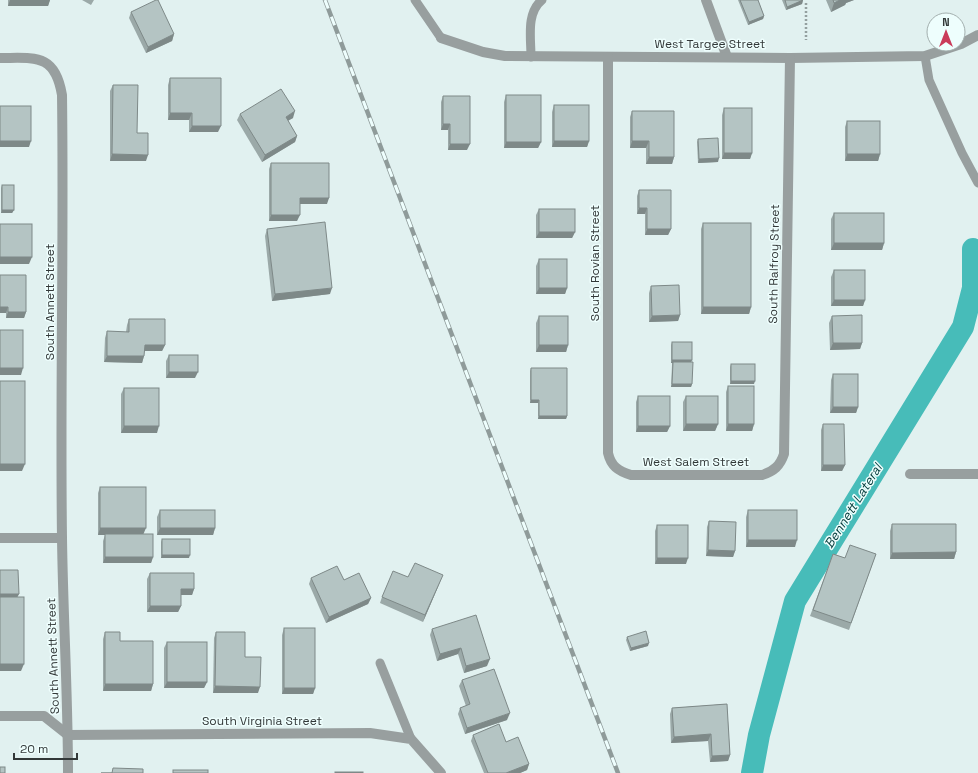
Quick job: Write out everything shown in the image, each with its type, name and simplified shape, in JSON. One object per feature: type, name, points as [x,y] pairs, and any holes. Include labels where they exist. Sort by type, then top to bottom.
[{"type":"street","points":[[706,0],[727,57]]},
{"type":"street","name":"West Targee Street","points":[[440,38],[483,52],[505,56],[790,58],[924,56],[961,44],[978,35]]},
{"type":"street","name":"South Rovian Street","points":[[608,57],[608,452],[610,461],[615,468]]},
{"type":"street","name":"South Annett Street","points":[[0,58],[29,58],[42,60],[53,67],[60,80],[62,95],[64,203],[62,538],[68,773]]},
{"type":"street","name":"South Ralfroy Street","points":[[777,468],[782,461],[784,454],[790,58]]},
{"type":"street","name":"West Salem Street","points":[[615,468],[622,473],[631,475],[762,475],[777,468]]},
{"type":"street","points":[[910,474],[978,474]]},
{"type":"street","points":[[0,538],[62,538]]},
{"type":"street","points":[[0,716],[44,716],[68,735]]},
{"type":"street","name":"South Virginia Street","points":[[68,735],[370,733],[411,739]]},
{"type":"street","points":[[411,739],[441,773]]},
{"type":"lane","points":[[415,0],[440,38]]},
{"type":"lane","points":[[531,57],[531,17],[537,4],[542,0]]},
{"type":"lane","points":[[924,56],[929,80],[962,153],[978,183]]},
{"type":"lane","points":[[380,663],[411,739]]},
{"type":"path","points":[[806,3],[806,40]]},
{"type":"building","points":[[158,0],[174,34],[148,47],[131,12]]},
{"type":"building","points":[[740,0],[758,0],[764,16],[749,22]]},
{"type":"building","points":[[785,0],[803,0],[787,7]]},
{"type":"building","points":[[833,0],[840,0],[834,3]]},
{"type":"building","points":[[170,78],[221,78],[221,126],[192,126],[192,113],[170,113]]},
{"type":"building","points":[[113,85],[138,85],[137,133],[148,133],[148,155],[112,154]]},
{"type":"building","points":[[281,89],[295,111],[286,117],[297,136],[265,155],[240,114]]},
{"type":"building","points":[[506,95],[541,95],[541,142],[506,142]]},
{"type":"building","points":[[443,96],[470,96],[470,144],[450,144],[450,124],[443,124]]},
{"type":"building","points":[[554,105],[589,105],[589,141],[554,141]]},
{"type":"building","points":[[0,106],[31,106],[31,141],[0,141]]},
{"type":"building","points":[[724,108],[752,108],[752,153],[724,153]]},
{"type":"building","points":[[632,111],[674,111],[674,157],[649,157],[649,141],[632,141]]},
{"type":"building","points":[[847,121],[880,121],[880,154],[847,154]]},
{"type":"building","points":[[718,138],[719,158],[699,159],[698,139]]},
{"type":"building","points":[[271,163],[329,163],[329,198],[300,198],[300,215],[271,215]]},
{"type":"building","points":[[2,185],[14,185],[14,210],[2,210]]},
{"type":"building","points":[[639,190],[671,190],[671,229],[647,229],[647,208],[639,208]]},
{"type":"building","points":[[539,209],[575,209],[575,232],[539,232]]},
{"type":"building","points":[[834,213],[884,213],[884,243],[834,243]]},
{"type":"building","points":[[325,222],[332,288],[275,294],[267,229]]},
{"type":"building","points":[[703,223],[751,223],[751,307],[703,307]]},
{"type":"building","points":[[0,224],[32,224],[32,257],[0,257]]},
{"type":"building","points":[[539,259],[567,259],[567,288],[539,288]]},
{"type":"building","points":[[834,270],[865,270],[865,300],[834,300]]},
{"type":"building","points":[[0,275],[26,275],[26,312],[8,312],[8,307],[0,307]]},
{"type":"building","points":[[679,285],[680,315],[652,316],[651,286]]},
{"type":"building","points":[[862,315],[862,343],[833,343],[832,316]]},
{"type":"building","points":[[539,316],[568,316],[568,345],[539,345]]},
{"type":"building","points":[[129,319],[165,319],[165,345],[145,345],[144,356],[107,356],[107,331],[129,332]]},
{"type":"building","points":[[0,330],[23,330],[23,368],[0,368]]},
{"type":"building","points":[[672,342],[692,342],[692,360],[672,360]]},
{"type":"building","points":[[169,355],[198,355],[198,372],[169,372]]},
{"type":"building","points":[[673,362],[693,362],[692,384],[672,384]]},
{"type":"building","points":[[731,364],[755,364],[755,381],[731,381]]},
{"type":"building","points":[[531,368],[567,368],[567,416],[539,416],[539,400],[531,400]]},
{"type":"building","points":[[833,374],[858,374],[858,407],[833,407]]},
{"type":"building","points":[[0,381],[25,381],[25,464],[0,464]]},
{"type":"building","points":[[728,386],[754,386],[754,424],[728,424]]},
{"type":"building","points":[[124,388],[159,388],[159,426],[124,426]]},
{"type":"building","points":[[638,396],[670,396],[670,426],[638,426]]},
{"type":"building","points":[[686,396],[718,396],[718,424],[686,424]]},
{"type":"building","points":[[823,424],[844,424],[845,465],[823,465]]},
{"type":"building","points":[[100,487],[146,487],[146,528],[100,528]]},
{"type":"building","points":[[160,510],[215,510],[215,528],[160,528]]},
{"type":"building","points":[[748,510],[797,510],[797,540],[748,540]]},
{"type":"building","points":[[709,521],[736,522],[735,551],[708,550]]},
{"type":"building","points":[[892,524],[956,524],[956,552],[892,553]]},
{"type":"building","points":[[657,525],[688,525],[688,558],[657,558]]},
{"type":"building","points":[[105,534],[153,534],[153,557],[105,557]]},
{"type":"building","points":[[162,539],[190,539],[190,555],[162,555]]},
{"type":"building","points":[[850,545],[876,554],[851,623],[813,610],[833,554],[845,558]]},
{"type":"building","points":[[415,563],[443,575],[425,615],[382,597],[393,571],[408,577]]},
{"type":"building","points":[[337,566],[344,580],[359,573],[371,598],[329,617],[311,578]]},
{"type":"building","points":[[0,570],[18,570],[19,594],[0,594]]},
{"type":"building","points":[[150,573],[194,573],[194,589],[181,589],[181,606],[150,606]]},
{"type":"building","points":[[0,597],[24,597],[24,664],[0,664]]},
{"type":"building","points":[[476,615],[490,659],[466,666],[461,648],[440,654],[432,629]]},
{"type":"building","points":[[284,628],[315,628],[315,688],[284,688]]},
{"type":"building","points":[[646,631],[649,643],[631,648],[627,637]]},
{"type":"building","points":[[105,632],[120,632],[120,641],[153,641],[153,684],[105,684]]},
{"type":"building","points":[[216,632],[245,632],[245,657],[261,657],[260,687],[215,686]]},
{"type":"building","points":[[167,642],[207,642],[207,682],[167,682]]},
{"type":"building","points":[[494,669],[510,713],[467,728],[460,708],[470,704],[462,680]]},
{"type":"building","points":[[727,704],[730,755],[712,756],[711,734],[674,737],[672,708]]},
{"type":"building","points":[[499,724],[506,742],[518,737],[529,764],[506,773],[488,773],[473,735]]},
{"type":"building","points":[[0,767],[5,767],[5,773],[0,773]]},
{"type":"building","points":[[113,768],[143,769],[143,773],[112,773]]},
{"type":"building","points":[[173,770],[208,770],[208,773],[173,773]]},
{"type":"building","points":[[363,772],[363,773],[335,773]]},
{"type":"waterway","name":"Bennett Lateral","points":[[752,773],[759,735],[795,601],[963,327],[973,288],[973,249]]},
{"type":"railway","points":[[325,0],[618,773]]}]
